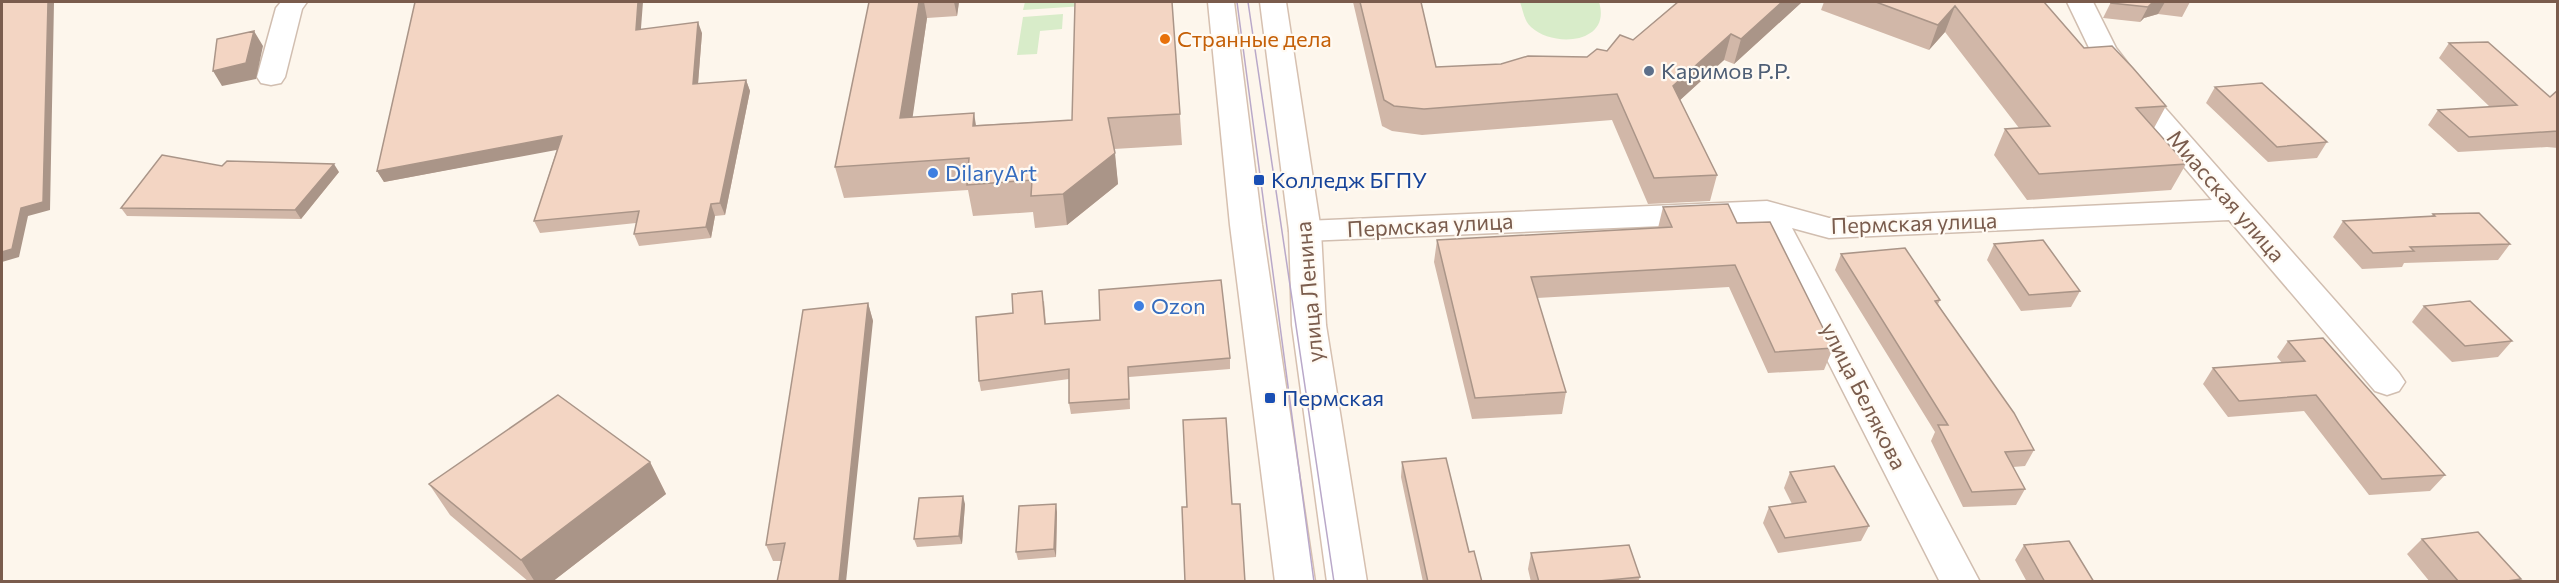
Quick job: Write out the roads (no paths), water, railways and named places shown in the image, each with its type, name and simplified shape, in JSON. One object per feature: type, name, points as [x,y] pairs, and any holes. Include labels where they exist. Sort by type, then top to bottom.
[{"type":"street","points":[[271,77],[289,8],[294,2]]},
{"type":"street","points":[[1221,2],[1246,225],[1295,582]]},
{"type":"street","name":"улица Ленина","points":[[1273,2],[1305,231],[1309,325],[1347,582]]},
{"type":"street","name":"Миасская улица","points":[[2080,2],[2103,50],[2133,90],[2387,382]]},
{"type":"street","name":"Пермская улица","points":[[1305,231],[1767,210],[1830,228],[2237,208]]},
{"type":"street","name":"улица Белякова","points":[[1767,210],[1960,582]]},
{"type":"tram line","points":[[1237,2],[1314,582]]},
{"type":"tram line","points":[[1248,2],[1334,582]]},
{"type":"place","name":"Странные дела","points":[[1165,39]]},
{"type":"place","name":"Каримов Р.Р.","points":[[1649,71]]},
{"type":"place","name":"DilaryArt","points":[[933,173]]},
{"type":"place","name":"Колледж БГПУ","points":[[1259,180]]},
{"type":"place","name":"Ozon","points":[[1139,306]]},
{"type":"place","name":"Пермская","points":[[1270,398]]}]
